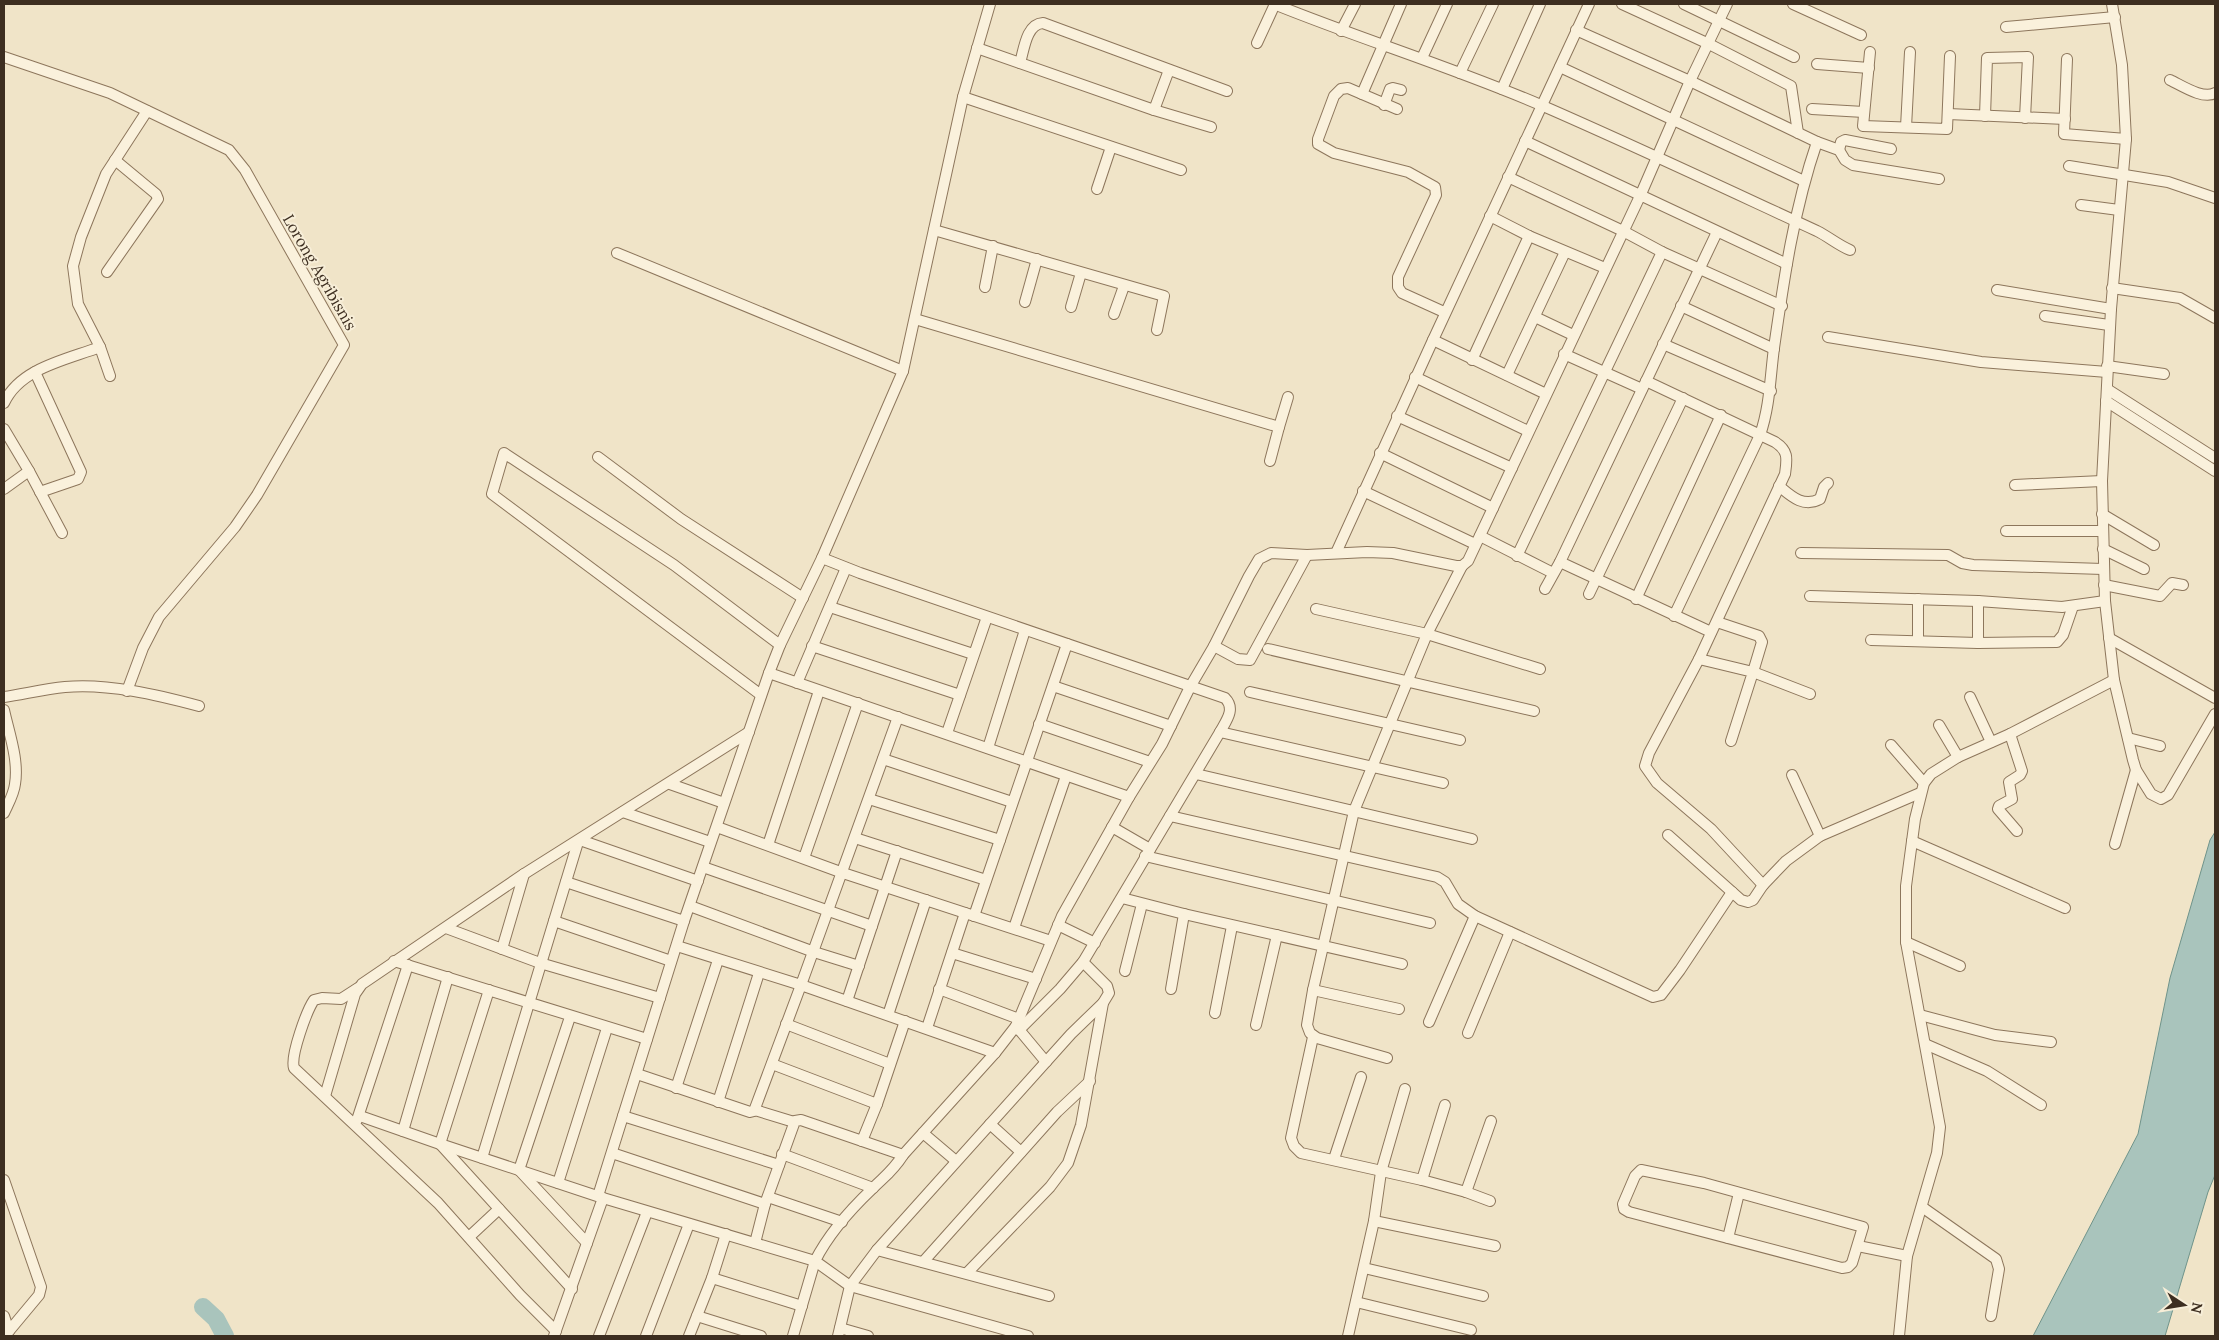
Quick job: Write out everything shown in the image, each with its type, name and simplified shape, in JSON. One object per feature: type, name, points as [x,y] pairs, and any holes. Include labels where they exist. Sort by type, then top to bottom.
[{"type":"street","points":[[749,732],[670,784],[524,874],[341,999],[322,998],[314,1000],[298,1043],[293,1060],[294,1068],[325,1096],[357,1120],[469,1236],[555,1334],[587,1243],[623,1116],[671,961],[710,842],[717,827],[724,803],[749,732],[761,695],[780,645],[822,558],[904,371],[962,97],[990,4]]},
{"type":"street","points":[[1256,43],[1275,4],[1341,31],[1422,58],[1541,105],[1657,156],[1818,232],[1850,250]]},
{"type":"street","points":[[1341,31],[1355,4]]},
{"type":"street","points":[[1362,94],[1401,4]]},
{"type":"street","points":[[1422,58],[1447,4]]},
{"type":"street","points":[[1460,73],[1493,4]]},
{"type":"street","points":[[1502,89],[1540,4]]},
{"type":"street","points":[[1336,553],[1444,312],[1589,4]]},
{"type":"street","points":[[1622,4],[1709,44],[1791,86],[1798,133]]},
{"type":"street","points":[[1684,4],[1794,57]]},
{"type":"street","points":[[1490,1201],[1466,1192],[1422,1180],[1301,1153],[1294,1146],[1291,1138],[1313,1036],[1308,1025],[1313,990],[1354,811],[1388,724],[1408,682],[1429,630],[1462,566],[1468,560],[1512,468],[1564,354],[1641,194],[1690,81],[1727,4]]},
{"type":"street","points":[[1793,4],[1861,35]]},
{"type":"street","points":[[2112,4],[2122,65],[2126,138],[2109,326],[2102,481],[2103,569],[2114,680],[2136,770],[2151,794],[2157,799],[2165,798],[2198,746],[2215,714]]},
{"type":"street","points":[[2006,27],[2114,16]]},
{"type":"street","points":[[1020,64],[1030,32],[1034,26],[1040,23],[1049,24],[1227,91]]},
{"type":"street","points":[[1576,30],[1690,81],[1817,142],[1839,150]]},
{"type":"street","points":[[977,48],[1154,110],[1211,127]]},
{"type":"street","points":[[1870,52],[1863,126],[1947,128],[1950,56]]},
{"type":"street","points":[[1906,127],[1910,52]]},
{"type":"street","name":"Lorong Agribisnis","points":[[4,57],[110,93],[229,150],[237,158],[344,345],[257,495],[235,527],[159,617],[143,648],[127,691]]},
{"type":"street","points":[[1985,116],[1987,58],[2028,57],[2025,118]]},
{"type":"street","points":[[2067,58],[2064,134],[2126,138]]},
{"type":"street","points":[[1817,64],[1868,68]]},
{"type":"street","points":[[1560,67],[1804,181]]},
{"type":"street","points":[[1154,110],[1169,70]]},
{"type":"street","points":[[2170,80],[2203,94],[2210,95],[2215,93]]},
{"type":"street","points":[[1397,109],[1348,88],[1341,89],[1336,92],[1318,139],[1318,144],[1334,153],[1408,172],[1434,187],[1436,195],[1398,277],[1398,284],[1402,293],[1444,312]]},
{"type":"street","points":[[1384,105],[1390,89],[1401,90]]},
{"type":"street","points":[[962,97],[1181,170]]},
{"type":"street","points":[[1812,109],[1864,112]]},
{"type":"street","points":[[110,376],[100,347],[78,304],[73,266],[93,204],[115,160],[147,111]]},
{"type":"street","points":[[1948,114],[2065,120]]},
{"type":"street","points":[[1891,149],[1845,140],[1841,142],[1839,150],[1844,160],[1854,165],[1939,179]]},
{"type":"street","points":[[1525,141],[1788,264]]},
{"type":"street","points":[[1674,616],[1760,434],[1771,392],[1774,349],[1794,222],[1804,181],[1817,142]]},
{"type":"street","points":[[1097,189],[1111,147]]},
{"type":"street","points":[[107,272],[158,199],[156,194],[115,160]]},
{"type":"street","points":[[2069,166],[2123,174],[2187,187],[2215,198]]},
{"type":"street","points":[[1508,177],[1623,231],[1698,269],[1782,306]]},
{"type":"street","points":[[2080,206],[2119,210]]},
{"type":"street","points":[[1490,216],[1530,236],[1605,268]]},
{"type":"street","points":[[934,230],[1164,296],[1157,330]]},
{"type":"street","points":[[1545,589],[1560,562],[1717,232]]},
{"type":"street","points":[[1472,360],[1530,236]]},
{"type":"street","points":[[985,286],[994,246]]},
{"type":"street","points":[[617,252],[904,371]]},
{"type":"street","points":[[1507,375],[1566,252]]},
{"type":"street","points":[[1517,556],[1662,252]]},
{"type":"street","points":[[1025,302],[1037,259]]},
{"type":"street","points":[[1070,307],[1081,273]]},
{"type":"street","points":[[1114,314],[1124,286]]},
{"type":"street","points":[[2112,288],[2180,298],[2215,318]]},
{"type":"street","points":[[1997,290],[2110,309]]},
{"type":"street","points":[[1681,306],[1774,349]]},
{"type":"street","points":[[2045,316],[2109,326]]},
{"type":"street","points":[[1535,317],[1573,335]]},
{"type":"street","points":[[915,318],[1278,427]]},
{"type":"street","points":[[1828,337],[1981,362],[2164,374]]},
{"type":"street","points":[[1433,340],[1546,394]]},
{"type":"street","points":[[1663,344],[1771,392]]},
{"type":"street","points":[[4,403],[24,376],[100,347]]},
{"type":"street","points":[[1564,354],[1604,373],[1683,398],[1776,442],[1786,453],[1785,474],[1717,622],[1649,753],[1645,766],[1657,783],[1711,829],[1763,885]]},
{"type":"street","points":[[35,372],[81,472],[78,479],[40,492]]},
{"type":"street","points":[[1415,377],[1528,431]]},
{"type":"street","points":[[2106,389],[2215,458]]},
{"type":"street","points":[[1270,461],[1278,427],[1288,397]]},
{"type":"street","points":[[1589,594],[1683,398]]},
{"type":"street","points":[[2106,401],[2215,471]]},
{"type":"street","points":[[1636,598],[1721,415]]},
{"type":"street","points":[[1397,416],[1512,468]]},
{"type":"street","points":[[4,429],[62,533]]},
{"type":"street","points":[[761,695],[491,493],[504,453],[674,565],[780,645]]},
{"type":"street","points":[[1380,453],[1493,508]]},
{"type":"street","points":[[598,457],[681,518],[803,598]]},
{"type":"street","points":[[4,489],[29,471]]},
{"type":"street","points":[[2015,485],[2102,481]]},
{"type":"street","points":[[1779,486],[1793,498],[1809,502],[1820,499],[1824,487],[1828,483]]},
{"type":"street","points":[[1363,490],[1553,573]]},
{"type":"street","points":[[2102,514],[2154,545]]},
{"type":"street","points":[[2006,531],[2102,531]]},
{"type":"street","points":[[2103,549],[2144,569]]},
{"type":"street","points":[[1018,1025],[1051,941],[1084,874],[1162,744],[1190,687],[1260,559],[1271,553],[1307,555],[1336,553],[1393,554],[1462,566]]},
{"type":"street","points":[[1801,553],[1948,555],[1962,563],[1973,566],[2103,569]]},
{"type":"street","points":[[1214,646],[1238,659],[1250,660],[1307,555]]},
{"type":"street","points":[[793,1336],[815,1261],[828,1239],[873,1188],[892,1172],[903,1155],[996,1053],[1018,1025],[1060,989],[1083,962],[1196,774],[1230,713],[1228,701],[822,558]]},
{"type":"street","points":[[1560,562],[1711,632]]},
{"type":"street","points":[[797,684],[846,568]]},
{"type":"street","points":[[2104,585],[2160,596],[2174,582],[2183,584]]},
{"type":"street","points":[[1810,596],[2073,606],[2105,601]]},
{"type":"street","points":[[1918,600],[1918,641]]},
{"type":"street","points":[[1978,601],[1978,643]]},
{"type":"street","points":[[1871,640],[1978,643],[2057,642],[2063,635],[2073,606]]},
{"type":"street","points":[[830,607],[973,654]]},
{"type":"street","points":[[1316,609],[1429,630],[1540,669]]},
{"type":"street","points":[[947,733],[987,617]]},
{"type":"street","points":[[1717,622],[1759,636],[1762,642],[1731,741]]},
{"type":"street","points":[[988,748],[1025,630]]},
{"type":"street","points":[[2109,638],[2215,698]]},
{"type":"street","points":[[928,1028],[952,953],[986,880],[1067,644]]},
{"type":"street","points":[[812,646],[960,695]]},
{"type":"street","points":[[1268,649],[1534,711]]},
{"type":"street","points":[[1699,659],[1753,672],[1810,694]]},
{"type":"street","points":[[769,673],[1129,797]]},
{"type":"street","points":[[1899,1336],[1907,1256],[1937,1153],[1940,1127],[1906,942],[1906,886],[1920,793],[1924,783],[1931,774],[1958,757],[2010,734],[2114,680]]},
{"type":"street","points":[[4,697],[65,687],[85,686],[154,694],[199,706]]},
{"type":"street","points":[[1053,686],[1171,726]]},
{"type":"street","points":[[768,845],[820,691]]},
{"type":"street","points":[[1250,692],[1460,740]]},
{"type":"street","points":[[1970,697],[1991,742]]},
{"type":"street","points":[[804,858],[858,703]]},
{"type":"street","points":[[4,710],[15,756],[16,773],[12,795],[4,813]]},
{"type":"street","points":[[756,1110],[898,717]]},
{"type":"street","points":[[1039,724],[1150,762]]},
{"type":"street","points":[[1939,725],[1958,757]]},
{"type":"street","points":[[1220,732],[1442,784]]},
{"type":"street","points":[[2010,734],[2022,771],[2020,775],[2009,782],[2012,799],[1999,806],[1998,810],[2017,831]]},
{"type":"street","points":[[2128,738],[2160,746]]},
{"type":"street","points":[[1891,745],[1924,783]]},
{"type":"street","points":[[883,759],[1012,802]]},
{"type":"street","points":[[2115,844],[2136,770]]},
{"type":"street","points":[[1196,774],[1472,839]]},
{"type":"street","points":[[1792,775],[1820,836]]},
{"type":"street","points":[[1014,928],[1066,776]]},
{"type":"street","points":[[670,784],[724,803]]},
{"type":"street","points":[[1668,835],[1741,900],[1748,902],[1799,850],[1820,836],[1920,793]]},
{"type":"street","points":[[869,799],[1000,840]]},
{"type":"street","points":[[623,812],[710,842]]},
{"type":"street","points":[[1170,816],[1437,877],[1445,882],[1458,904],[1475,916],[1655,997],[1661,995],[1680,970],[1732,892]]},
{"type":"street","points":[[717,827],[843,873],[1051,941]]},
{"type":"street","points":[[1112,827],[1148,853],[1333,901],[1430,923]]},
{"type":"street","points":[[855,838],[986,880]]},
{"type":"street","points":[[579,841],[698,881]]},
{"type":"street","points":[[482,1158],[528,1002],[579,841]]},
{"type":"street","points":[[1912,841],[2065,908]]},
{"type":"street","points":[[848,1001],[897,851]]},
{"type":"street","points":[[703,867],[872,926]]},
{"type":"street","points":[[502,949],[524,874]]},
{"type":"street","points":[[566,882],[684,921]]},
{"type":"street","points":[[1122,898],[1232,926],[1402,964]]},
{"type":"street","points":[[888,1015],[926,900]]},
{"type":"street","points":[[1125,971],[1142,904]]},
{"type":"street","points":[[690,906],[814,952],[859,966]]},
{"type":"street","points":[[1171,989],[1184,914]]},
{"type":"street","points":[[1429,1022],[1456,955],[1475,916]]},
{"type":"street","points":[[554,921],[671,961]]},
{"type":"street","points":[[1058,925],[1094,943]]},
{"type":"street","points":[[1215,1013],[1232,926]]},
{"type":"street","points":[[446,928],[540,963],[660,998]]},
{"type":"street","points":[[1468,1033],[1510,932]]},
{"type":"street","points":[[1256,1025],[1277,935]]},
{"type":"street","points":[[1906,942],[1960,966]]},
{"type":"street","points":[[677,946],[801,985],[996,1053]]},
{"type":"street","points":[[952,953],[1036,979]]},
{"type":"street","points":[[676,1088],[718,960]]},
{"type":"street","points":[[394,961],[646,1040]]},
{"type":"street","points":[[868,1336],[839,1332],[850,1286],[878,1250],[956,1161],[1109,996],[1109,989],[1083,962]]},
{"type":"street","points":[[357,1120],[408,965]]},
{"type":"street","points":[[718,1102],[759,973]]},
{"type":"street","points":[[403,1131],[448,977]]},
{"type":"street","points":[[325,1096],[358,987]]},
{"type":"street","points":[[440,1144],[489,990]]},
{"type":"street","points":[[939,990],[1018,1025],[1046,1062]]},
{"type":"street","points":[[1313,990],[1398,1010]]},
{"type":"street","points":[[967,1273],[1061,1175],[1077,1141],[1090,1081],[1103,1003]]},
{"type":"street","points":[[1920,1015],[1995,1035],[2052,1042]]},
{"type":"street","points":[[519,1170],[570,1017]]},
{"type":"street","points":[[862,1141],[877,1104],[905,1021]]},
{"type":"street","points":[[786,1024],[890,1064]]},
{"type":"street","points":[[558,1183],[607,1028]]},
{"type":"street","points":[[1313,1036],[1387,1058]]},
{"type":"street","points":[[1925,1044],[1987,1071],[2040,1105]]},
{"type":"street","points":[[772,1064],[877,1104]]},
{"type":"street","points":[[637,1074],[750,1112],[756,1110],[794,1122],[801,1120],[903,1155]]},
{"type":"street","points":[[1334,1159],[1361,1077]]},
{"type":"street","points":[[923,1262],[1057,1112],[1090,1081]]},
{"type":"street","points":[[1348,1336],[1374,1221],[1381,1172],[1404,1090]]},
{"type":"street","points":[[1422,1180],[1445,1105]]},
{"type":"street","points":[[623,1116],[779,1165]]},
{"type":"street","points":[[357,1120],[403,1131],[647,1212],[815,1261],[850,1286],[1006,1333],[1028,1336]]},
{"type":"street","points":[[1466,1192],[1480,1159],[1491,1121]]},
{"type":"street","points":[[755,1244],[767,1200],[794,1122]]},
{"type":"street","points":[[990,1124],[1022,1152]]},
{"type":"street","points":[[923,1134],[956,1161]]},
{"type":"street","points":[[440,1144],[572,1288]]},
{"type":"street","points":[[612,1153],[842,1222]]},
{"type":"street","points":[[782,1154],[873,1188]]},
{"type":"street","points":[[519,1170],[587,1243]]},
{"type":"street","points":[[1642,1170],[1646,1170],[1863,1227],[1850,1265],[1842,1268],[1728,1238],[1626,1210],[1623,1204],[1635,1176],[1642,1170]]},
{"type":"street","points":[[4,1180],[41,1288],[39,1295],[6,1332]]},
{"type":"street","points":[[1728,1238],[1739,1193]]},
{"type":"street","points":[[1922,1207],[1996,1259],[1998,1269],[1991,1316]]},
{"type":"street","points":[[469,1236],[499,1209]]},
{"type":"street","points":[[599,1336],[647,1212]]},
{"type":"street","points":[[1374,1221],[1495,1246]]},
{"type":"street","points":[[646,1336],[689,1224]]},
{"type":"street","points":[[689,1336],[712,1278],[726,1234]]},
{"type":"street","points":[[1858,1246],[1907,1256]]},
{"type":"street","points":[[878,1250],[1048,1296]]},
{"type":"street","points":[[1364,1268],[1483,1296]]},
{"type":"street","points":[[712,1278],[802,1306]]},
{"type":"street","points":[[1356,1302],[1472,1330]]},
{"type":"street","points":[[4,1316],[6,1332]]},
{"type":"street","points":[[697,1316],[761,1336]]},
{"type":"water","points":[[2215,832],[2215,1175],[2208,1192],[2165,1336],[2033,1336],[2138,1134],[2170,978],[2210,840]]},
{"type":"waterway","points":[[203,1307],[216,1319],[225,1336]]}]
